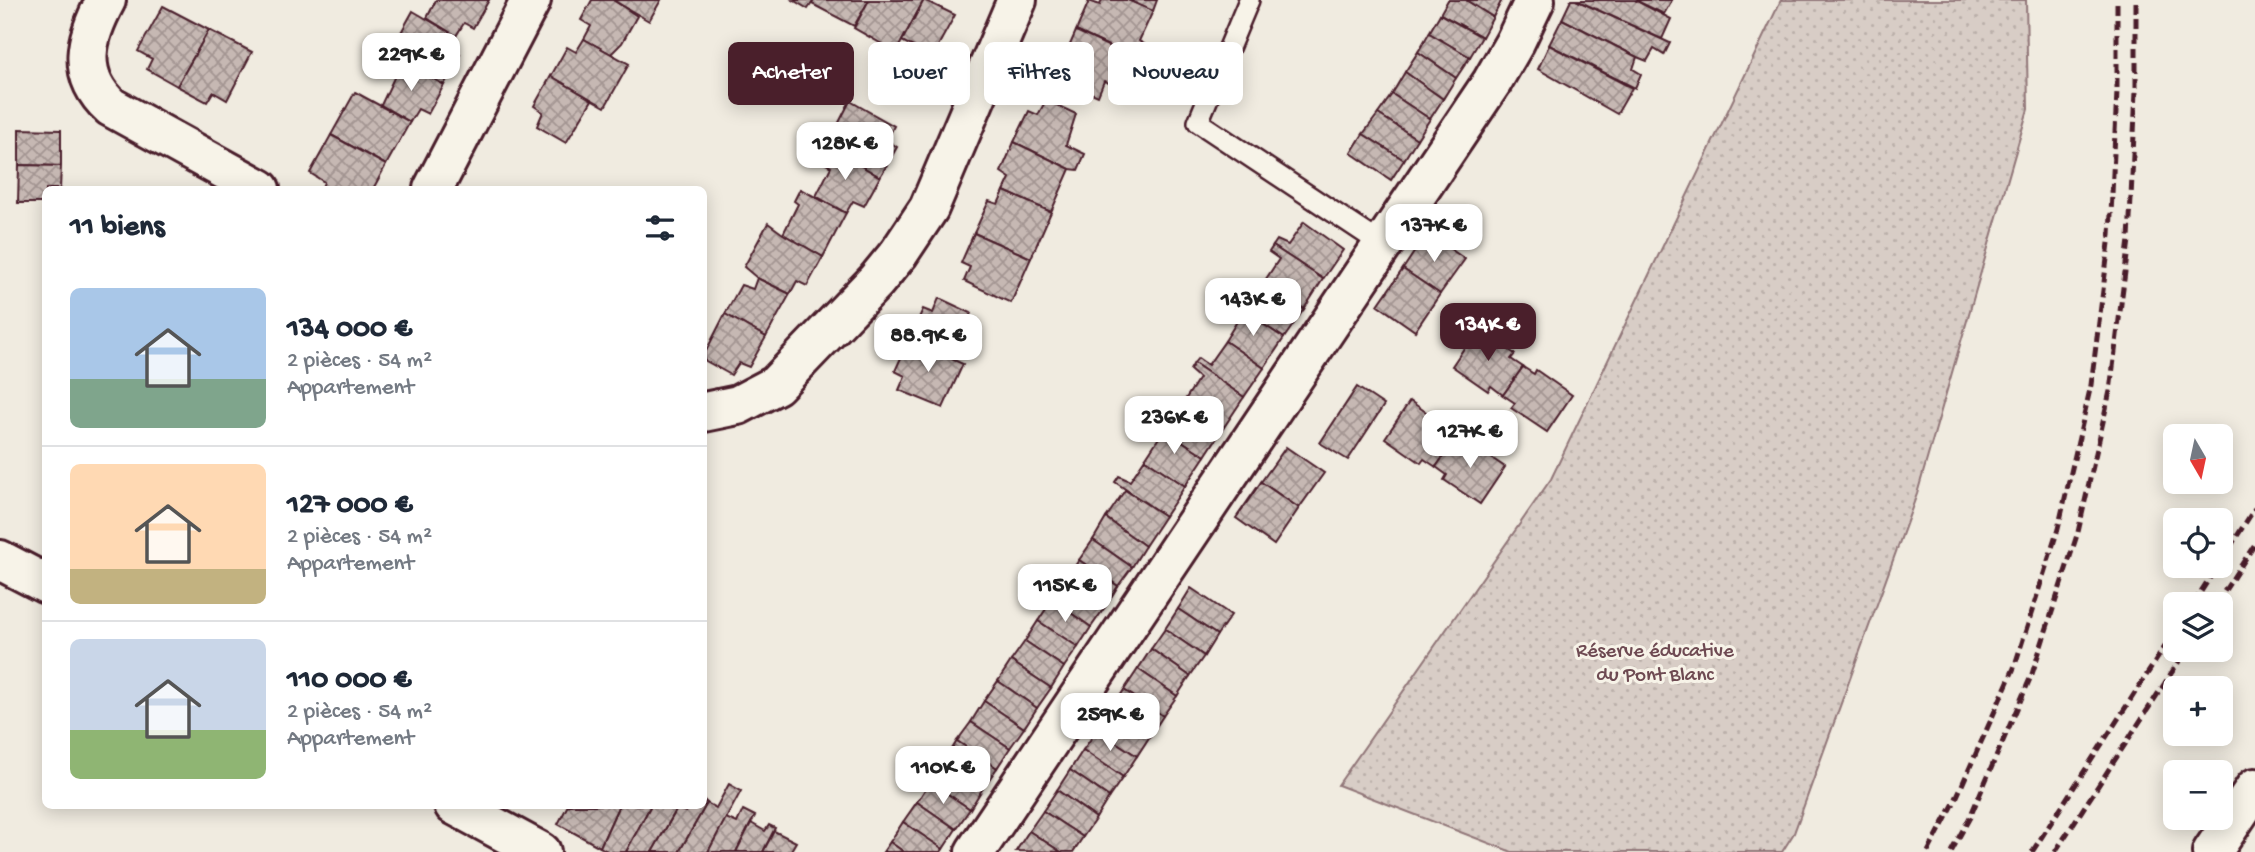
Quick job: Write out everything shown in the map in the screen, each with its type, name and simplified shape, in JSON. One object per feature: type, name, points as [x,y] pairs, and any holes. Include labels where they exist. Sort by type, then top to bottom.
[{"type":"street","points":[[106,0],[90,32],[87,57],[91,80],[102,99],[111,107],[255,186]]},
{"type":"street","points":[[435,186],[531,0]]},
{"type":"street","points":[[707,411],[738,405],[776,385],[876,281],[899,253],[929,208],[1017,0]]},
{"type":"street","points":[[975,852],[1492,82],[1535,0]]},
{"type":"street","points":[[0,560],[42,582]]},
{"type":"street","points":[[2212,852],[2255,788]]},
{"type":"street","points":[[461,809],[541,852]]},
{"type":"lane","points":[[1249,0],[1198,122],[1383,245]]},
{"type":"green space","name":"Réserve éducative du Pont Blanc","points":[[1781,0],[2026,0],[2028,109],[1917,494],[1794,833],[1782,852],[1512,852],[1338,785],[1551,479]]},
{"type":"building","points":[[436,0],[489,0],[473,28],[464,23],[456,36],[427,18]]},
{"type":"building","points":[[592,0],[613,0],[637,16],[622,43],[611,54],[584,39],[591,26],[581,20]]},
{"type":"building","points":[[613,0],[661,0],[649,21]]},
{"type":"building","points":[[793,0],[814,0],[808,9]]},
{"type":"building","points":[[814,0],[869,0],[854,26],[812,4]]},
{"type":"building","points":[[869,0],[924,0],[901,42],[878,42],[854,28]]},
{"type":"building","points":[[924,0],[955,15],[940,42],[902,41]]},
{"type":"building","points":[[1102,0],[1128,0],[1153,11],[1141,42],[1108,42],[1108,46],[1076,31],[1089,1],[1100,5]]},
{"type":"building","points":[[1128,0],[1157,0],[1153,11]]},
{"type":"building","points":[[1448,0],[1466,0],[1493,17],[1482,37],[1440,14]]},
{"type":"building","points":[[1466,0],[1502,0],[1493,17]]},
{"type":"building","points":[[1571,0],[1670,43],[1664,55],[1654,49],[1647,61],[1562,19]]},
{"type":"building","points":[[1576,0],[1635,0],[1671,19],[1662,39]]},
{"type":"building","points":[[1635,0],[1672,0],[1664,14]]},
{"type":"building","points":[[163,6],[209,30],[177,86],[147,69],[152,59],[138,51]]},
{"type":"building","points":[[413,11],[456,36],[450,48],[460,54],[444,85],[389,54]]},
{"type":"building","points":[[1440,14],[1482,37],[1470,57],[1429,33]]},
{"type":"building","points":[[1562,19],[1637,57],[1633,69],[1641,74],[1635,88],[1549,45]]},
{"type":"building","points":[[209,30],[252,52],[227,100],[213,92],[207,102],[177,86]]},
{"type":"building","points":[[1076,31],[1108,46],[1108,83],[1104,81],[1098,96],[1094,94],[1094,42],[1071,42]]},
{"type":"building","points":[[1429,33],[1470,57],[1456,78],[1418,52]]},
{"type":"building","points":[[584,39],[629,64],[605,107],[551,76],[567,47],[576,52]]},
{"type":"building","points":[[1549,45],[1632,88],[1617,114],[1538,69]]},
{"type":"building","points":[[1418,52],[1456,78],[1443,99],[1405,72]]},
{"type":"building","points":[[402,61],[444,85],[428,114],[418,109],[410,122],[381,105]]},
{"type":"building","points":[[1405,72],[1443,99],[1430,119],[1392,94]]},
{"type":"building","points":[[551,76],[592,100],[566,143],[537,126],[543,112],[534,106]]},
{"type":"building","points":[[355,92],[410,122],[386,165],[331,135]]},
{"type":"building","points":[[1392,94],[1430,119],[1417,139],[1378,114]]},
{"type":"building","points":[[854,103],[894,126],[887,140],[897,147],[880,177],[827,146],[848,105]]},
{"type":"building","points":[[1043,105],[1057,105],[1076,114],[1066,145],[1085,154],[1078,170],[1070,169],[1014,142],[1029,111],[1038,115]]},
{"type":"building","points":[[1378,114],[1417,139],[1404,160],[1363,134]]},
{"type":"building","points":[[19,129],[61,130],[61,166],[19,165]]},
{"type":"building","points":[[1363,134],[1404,160],[1391,180],[1351,153]]},
{"type":"building","points":[[331,135],[386,165],[375,186],[322,186],[324,182],[310,173]]},
{"type":"building","points":[[1014,142],[1070,169],[1051,212],[1004,191],[1010,178],[1001,172]]},
{"type":"building","points":[[827,146],[880,177],[864,206],[853,201],[846,213],[816,196],[831,167],[819,160]]},
{"type":"building","points":[[19,165],[61,166],[60,186],[42,186],[42,203],[18,203]]},
{"type":"building","points":[[800,189],[846,213],[823,257],[783,234],[798,204],[794,201]]},
{"type":"building","points":[[1004,191],[1051,212],[1031,258],[974,233],[989,201],[998,204]]},
{"type":"building","points":[[1304,222],[1343,250],[1323,279],[1273,246],[1277,240],[1288,245]]},
{"type":"building","points":[[768,223],[823,257],[807,286],[797,281],[790,294],[757,278],[744,267]]},
{"type":"building","points":[[974,233],[1031,258],[1011,303],[964,281],[970,267],[961,263]]},
{"type":"building","points":[[1427,233],[1465,259],[1440,294],[1403,269]]},
{"type":"building","points":[[1273,246],[1323,279],[1304,309],[1264,282],[1279,259],[1269,252]]},
{"type":"building","points":[[1403,269],[1440,294],[1415,331],[1378,305]]},
{"type":"building","points":[[757,278],[790,294],[766,337],[725,314],[741,285],[753,289]]},
{"type":"building","points":[[1264,282],[1304,309],[1284,338],[1234,305],[1237,299],[1248,305]]},
{"type":"building","points":[[939,298],[971,313],[952,359],[909,340],[923,309],[933,313]]},
{"type":"building","points":[[1234,305],[1284,338],[1264,368],[1225,341],[1239,318],[1229,311]]},
{"type":"building","points":[[725,314],[766,337],[749,367],[739,363],[731,375],[707,362],[707,349]]},
{"type":"building","points":[[1477,329],[1515,354],[1511,359],[1523,367],[1503,395],[1491,386],[1488,391],[1452,366]]},
{"type":"building","points":[[909,340],[963,364],[943,408],[899,390],[905,376],[895,371]]},
{"type":"building","points":[[1225,341],[1264,368],[1244,397],[1194,363],[1198,358],[1208,365]]},
{"type":"building","points":[[1194,363],[1244,397],[1224,427],[1185,400],[1199,378],[1190,370]]},
{"type":"building","points":[[1523,367],[1534,374],[1536,370],[1572,395],[1547,432],[1511,408],[1515,403],[1503,395]]},
{"type":"building","points":[[1357,387],[1384,405],[1348,460],[1320,443]]},
{"type":"building","points":[[1185,400],[1224,427],[1205,456],[1154,423],[1159,417],[1169,423]]},
{"type":"building","points":[[1410,401],[1448,427],[1445,431],[1456,439],[1436,467],[1424,459],[1421,463],[1385,438]]},
{"type":"building","points":[[1154,423],[1205,456],[1185,486],[1145,459],[1160,436],[1150,429]]},
{"type":"building","points":[[1456,439],[1467,447],[1469,443],[1505,467],[1480,504],[1444,480],[1447,475],[1436,467]]},
{"type":"building","points":[[1286,447],[1324,473],[1299,508],[1261,482]]},
{"type":"building","points":[[1145,459],[1185,486],[1165,516],[1115,482],[1119,476],[1130,481]]},
{"type":"building","points":[[1261,482],[1299,508],[1274,545],[1236,518]]},
{"type":"building","points":[[1125,490],[1165,516],[1145,546],[1106,518]]},
{"type":"building","points":[[1106,518],[1145,546],[1132,567],[1093,540]]},
{"type":"building","points":[[1093,540],[1132,567],[1118,586],[1079,560]]},
{"type":"building","points":[[1079,560],[1118,586],[1105,607],[1065,581]]},
{"type":"building","points":[[1065,581],[1105,607],[1091,627],[1052,600]]},
{"type":"building","points":[[1191,588],[1231,615],[1217,635],[1178,609]]},
{"type":"building","points":[[1052,600],[1091,627],[1078,647],[1038,621]]},
{"type":"building","points":[[1178,609],[1217,635],[1204,656],[1165,629]]},
{"type":"building","points":[[1038,621],[1078,647],[1064,667],[1025,641]]},
{"type":"building","points":[[1165,629],[1204,656],[1190,676],[1151,649]]},
{"type":"building","points":[[1025,641],[1064,667],[1051,688],[1011,661]]},
{"type":"building","points":[[1151,649],[1190,676],[1177,696],[1138,669]]},
{"type":"building","points":[[1011,661],[1051,688],[1037,708],[998,681]]},
{"type":"building","points":[[1138,669],[1177,696],[1163,716],[1124,690]]},
{"type":"building","points":[[998,681],[1037,708],[1024,728],[984,701]]},
{"type":"building","points":[[1124,690],[1163,716],[1150,736],[1111,710]]},
{"type":"building","points":[[984,701],[1024,728],[1010,748],[971,722]]},
{"type":"building","points":[[1111,710],[1150,736],[1137,756],[1097,730]]},
{"type":"building","points":[[971,722],[1010,748],[997,768],[957,741]]},
{"type":"building","points":[[1097,730],[1137,756],[1123,777],[1083,750]]},
{"type":"building","points":[[957,741],[997,768],[983,788],[944,762]]},
{"type":"building","points":[[1083,750],[1123,777],[1109,797],[1070,770]]},
{"type":"building","points":[[944,762],[983,788],[970,809],[930,782]]},
{"type":"building","points":[[1070,770],[1109,797],[1096,818],[1057,790]]},
{"type":"building","points":[[930,782],[970,809],[956,829],[917,802]]},
{"type":"building","points":[[729,784],[741,791],[708,852],[679,852],[704,809],[707,809],[707,803],[716,808]]},
{"type":"building","points":[[1057,790],[1096,818],[1083,837],[1043,811]]},
{"type":"building","points":[[917,802],[956,829],[943,849],[903,822]]},
{"type":"building","points":[[566,809],[617,809],[600,847],[558,824]]},
{"type":"building","points":[[617,809],[649,809],[626,852],[609,852],[600,847]]},
{"type":"building","points":[[649,809],[677,809],[652,852],[626,852]]},
{"type":"building","points":[[677,809],[686,812],[688,809],[704,809],[679,852],[652,852]]},
{"type":"building","points":[[743,810],[755,816],[736,852],[708,852],[726,818],[737,823]]},
{"type":"building","points":[[1043,811],[1083,837],[1073,852],[1061,852],[1029,831]]},
{"type":"building","points":[[903,822],[943,849],[941,852],[904,852],[890,842]]},
{"type":"building","points":[[751,823],[765,831],[769,825],[775,828],[763,852],[736,852]]},
{"type":"building","points":[[774,831],[796,842],[790,852],[763,852]]},
{"type":"building","points":[[1029,831],[1061,852],[1016,851]]},
{"type":"building","points":[[890,842],[904,852],[883,852]]},
{"type":"railway","points":[[1928,852],[1954,803],[2014,668],[2058,529],[2091,385],[2110,235],[2117,91],[2117,0]]},
{"type":"railway","points":[[1951,852],[1970,817],[2032,674],[2078,532],[2110,391],[2129,240],[2136,91],[2136,0]]},
{"type":"railway","points":[[2233,542],[2255,508]]},
{"type":"railway","points":[[2224,592],[2255,544]]},
{"type":"railway","points":[[2201,592],[2210,578]]},
{"type":"railway","points":[[2032,852],[2163,650]]},
{"type":"railway","points":[[2055,852],[2179,662]]}]
